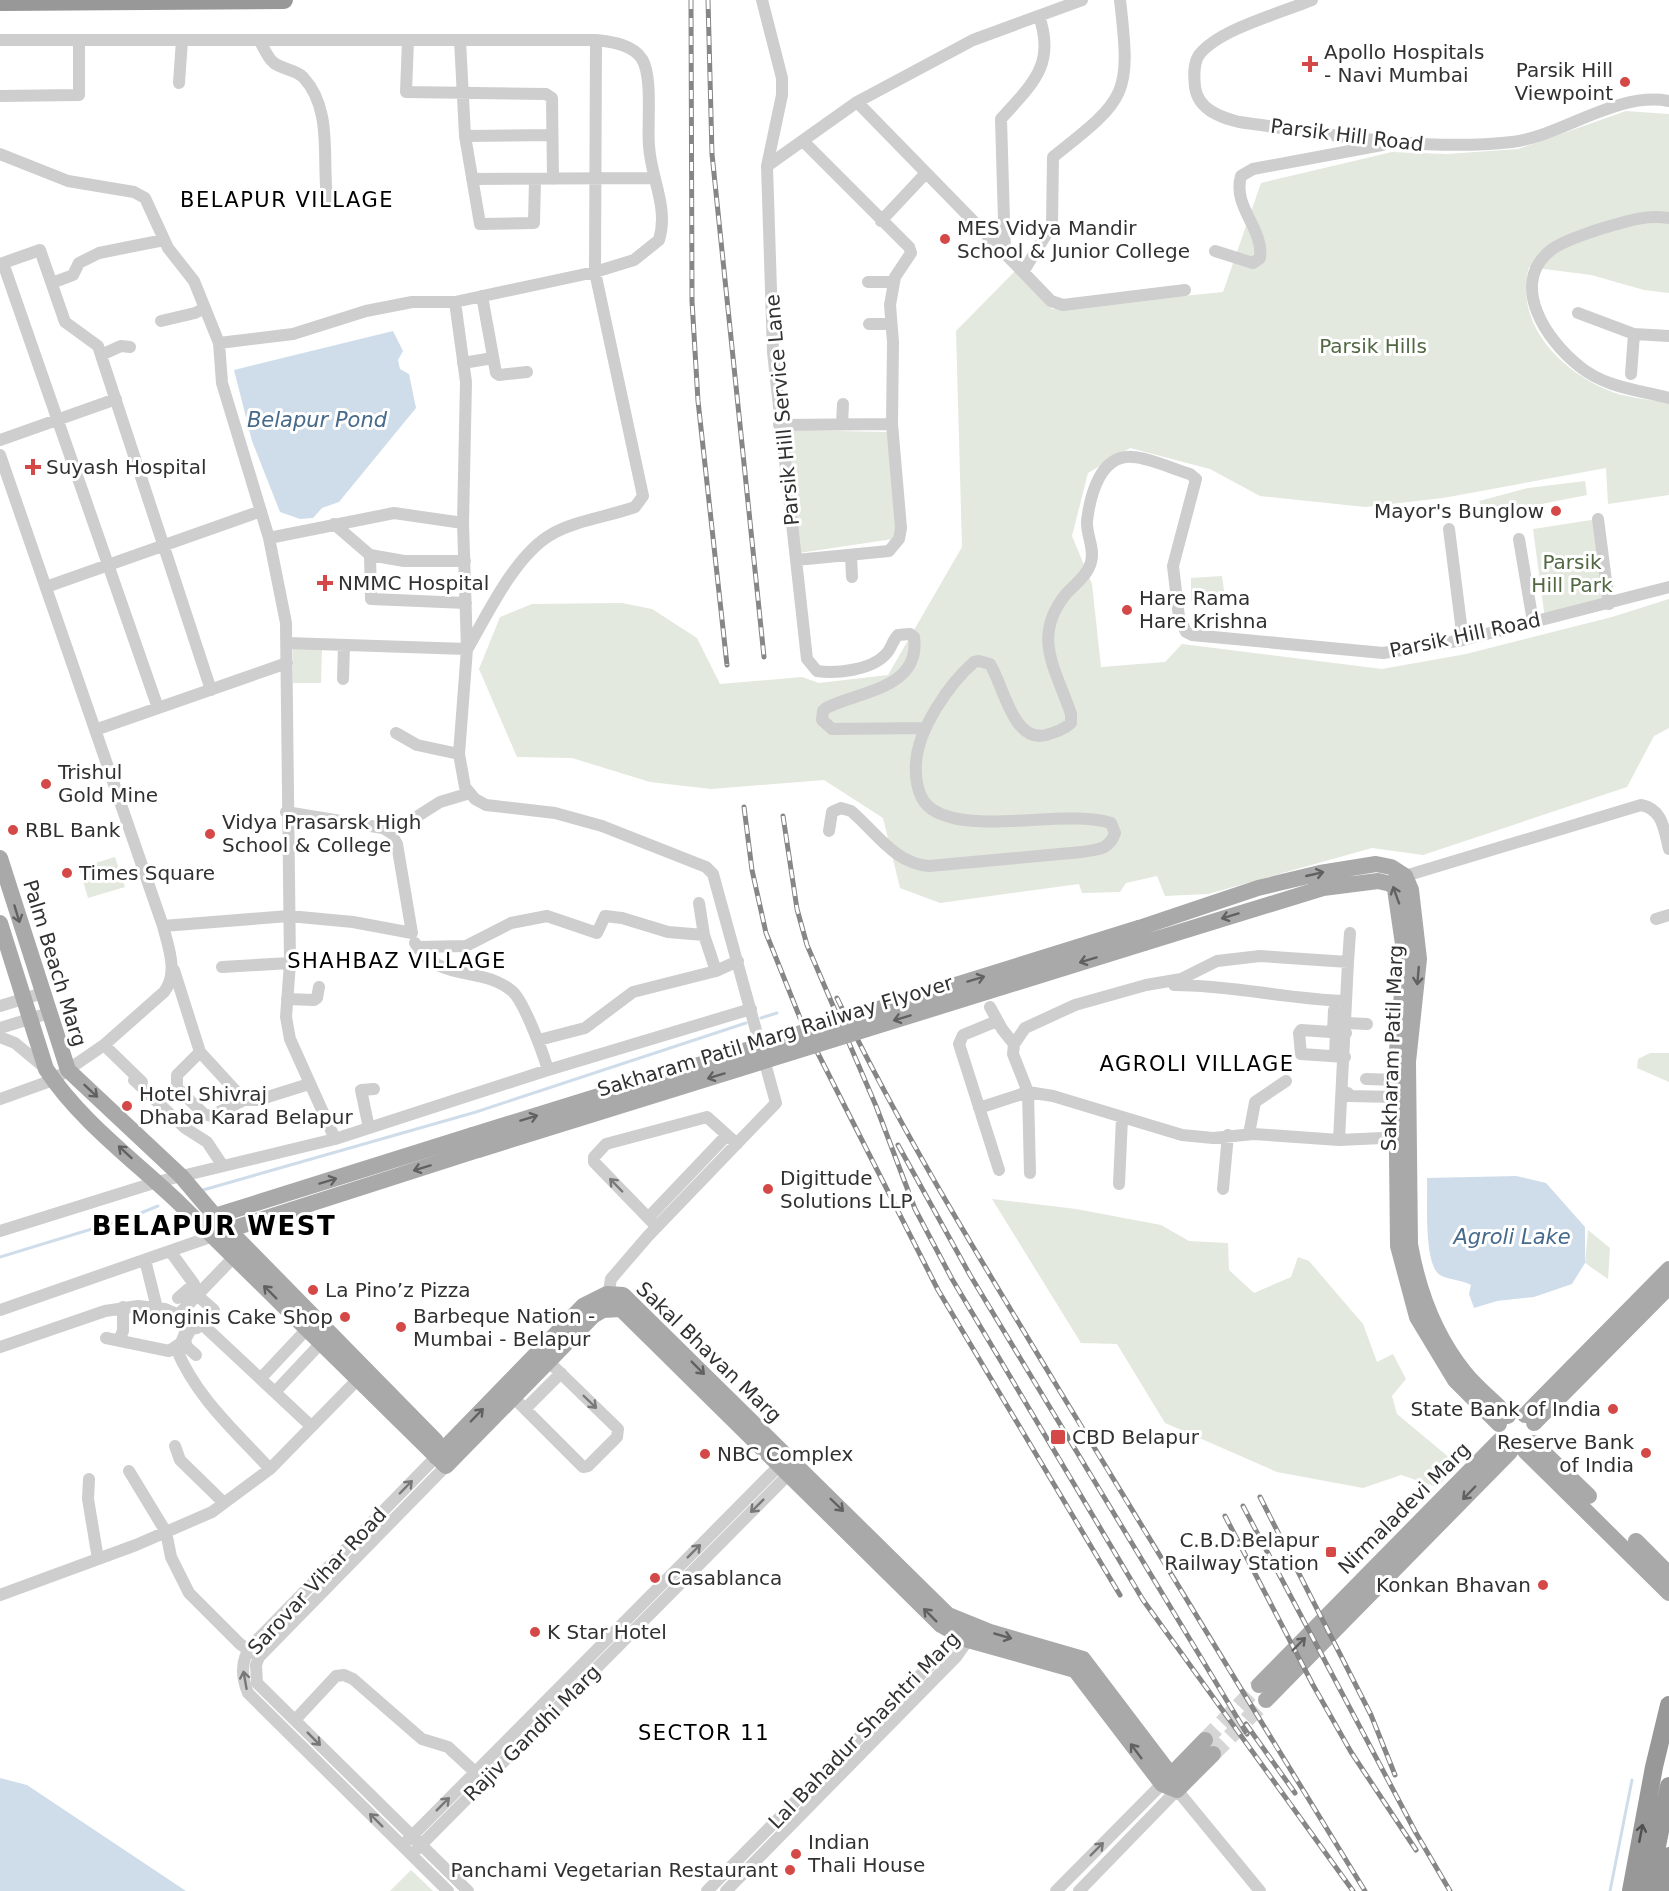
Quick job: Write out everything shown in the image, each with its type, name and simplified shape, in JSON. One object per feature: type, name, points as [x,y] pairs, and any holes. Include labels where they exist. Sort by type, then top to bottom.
[{"type":"highway","points":[[0,2],[284,0]]},
{"type":"highway","points":[[1631,1891],[1654,1767],[1669,1705]]},
{"type":"highway","points":[[1648,1891],[1669,1786]]},
{"type":"highway","points":[[1662,1891],[1669,1856]]},
{"type":"main road","name":"Palm Beach Marg","points":[[0,858],[48,1013],[69,1070],[181,1176],[214,1227]]},
{"type":"main road","name":"Sakharam Patil Marg Railway Flyover","points":[[1142,935],[1258,888],[1320,873],[1376,864],[1391,867],[1405,876]]},
{"type":"main road","name":"Sakharam Patil Marg","points":[[1405,876],[1411,890],[1419,959],[1402,1137],[1398,1246],[1417,1317],[1455,1380],[1669,1593]]},
{"type":"main road","name":"Sakharam Patil Marg","points":[[1286,898],[1323,888],[1378,880],[1391,884],[1395,889],[1405,958],[1396,1080],[1402,1137]]},
{"type":"main road","name":"Sakharam Patil Marg Railway Flyover","points":[[214,1227],[274,1206],[1142,935],[1286,898]]},
{"type":"main road","name":"Palm Beach Marg","points":[[0,923],[50,1074],[76,1107],[157,1182],[214,1227]]},
{"type":"main road","points":[[214,1227],[234,1257],[313,1335],[362,1375]]},
{"type":"main road","points":[[214,1227],[445,1457]]},
{"type":"main road","points":[[1513,1438],[1669,1269]]},
{"type":"main road","points":[[1529,1419],[1669,1287]]},
{"type":"main road","name":"Sakal Bhavan Marg","points":[[445,1457],[583,1306],[623,1295],[786,1467],[948,1615],[964,1633],[1083,1659],[1170,1783]]},
{"type":"main road","name":"Sakal Bhavan Marg","points":[[445,1457],[519,1403],[548,1361],[607,1301]]},
{"type":"main road","points":[[1513,1438],[1536,1433],[1529,1419]]},
{"type":"main road","name":"Sakharam Patil Marg","points":[[1513,1438],[1669,1574]]},
{"type":"main road","name":"Nirmaladevi Marg","points":[[1263,1692],[1513,1438]]},
{"type":"main road","points":[[1170,1783],[1209,1747]]},
{"type":"street","name":"Parsik Hill Service Lane","points":[[762,0],[782,78],[782,95],[767,166],[772,352],[779,425],[810,666],[816,671],[825,672],[870,665],[887,654],[898,635],[910,634],[915,637],[910,664],[896,680],[880,689],[826,708],[822,720],[832,729],[926,728]]},
{"type":"street","points":[[767,166],[857,102],[973,40],[1082,0]]},
{"type":"street","points":[[1023,272],[1052,225],[1053,157],[1094,125],[1113,105],[1119,92],[1125,75],[1126,55],[1120,0]]},
{"type":"street","name":"Parsik Hill Road","points":[[1312,0],[1226,34],[1211,44],[1198,57],[1193,75],[1196,94],[1205,107],[1230,120],[1393,143],[1438,145],[1515,142],[1632,102],[1653,98],[1669,101]]},
{"type":"street","points":[[1005,254],[1001,119],[1040,72],[1045,57],[1046,36],[1039,16]]},
{"type":"street","points":[[0,40],[596,40],[627,46],[641,58],[647,75],[649,147],[654,178],[663,201],[662,229],[658,240],[634,260],[595,272],[455,302],[412,302],[366,311],[292,334],[219,343]]},
{"type":"street","points":[[0,96],[79,95],[79,40]]},
{"type":"street","points":[[179,83],[182,40]]},
{"type":"street","points":[[259,40],[272,62],[301,75],[314,90],[325,125],[324,172],[327,198]]},
{"type":"street","points":[[408,40],[406,92],[549,95],[554,102],[553,179]]},
{"type":"street","points":[[460,40],[465,136],[480,224],[534,223],[535,179]]},
{"type":"street","points":[[467,649],[496,599],[533,547],[553,533],[630,509],[641,502],[642,489],[595,272],[596,40]]},
{"type":"street","points":[[857,102],[1051,302],[1063,305],[1185,290]]},
{"type":"street","points":[[465,136],[552,135]]},
{"type":"street","points":[[796,560],[889,551],[899,539],[901,528],[892,424],[894,342],[890,324],[893,282],[911,253],[909,247],[803,141]]},
{"type":"street","points":[[1215,251],[1243,262],[1253,263],[1260,258],[1261,248],[1241,204],[1238,188],[1241,176],[1253,169],[1393,143]]},
{"type":"street","points":[[0,154],[68,181],[134,192],[145,198],[164,240],[194,281],[219,343],[222,382],[229,412],[269,538],[286,623],[286,812],[290,1039],[335,1139]]},
{"type":"street","points":[[881,221],[926,173]]},
{"type":"street","points":[[472,179],[654,178]]},
{"type":"street","points":[[1669,218],[1637,218],[1583,234],[1551,250],[1536,269],[1532,294],[1539,320],[1552,340],[1580,367],[1611,385],[1669,398]]},
{"type":"street","points":[[52,284],[73,275],[79,263],[99,253],[164,240]]},
{"type":"street","points":[[158,708],[1,263],[40,250],[65,322],[98,346],[211,690]]},
{"type":"street","points":[[868,282],[893,282]]},
{"type":"street","points":[[482,296],[496,373],[499,375],[527,372]]},
{"type":"street","points":[[455,302],[466,382],[463,523],[467,649],[459,754],[460,773],[470,793],[486,805],[555,813],[602,826],[706,867],[713,874],[776,1103],[737,1144],[653,1223]]},
{"type":"street","points":[[161,321],[195,313],[205,308]]},
{"type":"street","points":[[1578,313],[1634,334],[1669,336]]},
{"type":"street","points":[[869,324],[890,324]]},
{"type":"street","points":[[1631,374],[1634,334]]},
{"type":"street","points":[[101,355],[122,346],[130,348]]},
{"type":"street","points":[[464,363],[493,358]]},
{"type":"street","points":[[0,440],[116,399]]},
{"type":"street","points":[[842,424],[843,404]]},
{"type":"street","points":[[779,425],[892,424]]},
{"type":"street","points":[[0,455],[163,926],[200,1052],[244,1100]]},
{"type":"street","name":"Parsik Hill Road","points":[[926,728],[939,704],[970,666],[980,661],[985,661],[992,668],[1015,718],[1026,731],[1042,736],[1063,730],[1071,723],[1071,714],[1046,646],[1047,633],[1054,612],[1092,561],[1087,523],[1097,480],[1103,470],[1123,457],[1134,457],[1190,474],[1196,479],[1173,566],[1179,617],[1186,632],[1211,638],[1383,653],[1463,640],[1669,587]]},
{"type":"street","points":[[46,587],[261,511]]},
{"type":"street","points":[[269,538],[394,513],[463,523]]},
{"type":"street","points":[[1598,519],[1609,604]]},
{"type":"street","points":[[334,524],[370,555],[404,561],[465,561]]},
{"type":"street","points":[[1449,529],[1463,640]]},
{"type":"street","points":[[1520,539],[1533,622]]},
{"type":"street","points":[[370,555],[371,598],[466,603]]},
{"type":"street","points":[[851,555],[852,577]]},
{"type":"street","points":[[287,643],[467,649]]},
{"type":"street","points":[[343,679],[344,645]]},
{"type":"street","points":[[95,730],[287,663]]},
{"type":"street","points":[[829,831],[832,812],[841,808],[851,811],[904,861],[929,866],[1082,852],[1105,848],[1112,842],[1115,833],[1111,823],[1101,820],[1060,818],[992,821],[957,818],[927,806],[921,795],[915,770],[926,728]]},
{"type":"street","points":[[396,734],[437,752],[459,754]]},
{"type":"street","points":[[391,833],[440,802],[470,793]]},
{"type":"street","points":[[1405,876],[1641,805],[1652,807],[1658,814],[1669,849]]},
{"type":"street","points":[[286,812],[383,828],[391,833],[397,844],[412,933],[425,958],[442,968],[490,979],[513,991],[539,1040],[548,1070]]},
{"type":"street","points":[[699,903],[704,935],[716,971]]},
{"type":"street","points":[[1656,919],[1669,915]]},
{"type":"street","points":[[163,926],[289,916],[353,922],[412,933]]},
{"type":"street","points":[[418,947],[466,946],[511,923],[547,916],[597,933],[605,916],[622,918],[668,932],[704,935]]},
{"type":"street","points":[[1339,1140],[1343,1076],[1340,1030],[1345,1001],[1350,933]]},
{"type":"street","points":[[1030,1173],[1028,1092],[1013,1054],[1014,1044],[1025,1029],[1042,1018],[1086,1001],[1146,985],[1181,979],[1217,961],[1250,957],[1348,962]]},
{"type":"street","points":[[539,1040],[585,1028],[633,992],[716,971],[738,962]]},
{"type":"street","points":[[0,1099],[50,1074],[69,1070],[104,1045],[164,992],[171,981],[172,963]]},
{"type":"street","points":[[222,967],[290,963]]},
{"type":"street","points":[[1146,985],[1206,985],[1287,998],[1345,1001]]},
{"type":"street","points":[[291,995],[317,998],[319,987]]},
{"type":"street","points":[[0,1006],[43,993]]},
{"type":"street","points":[[990,1006],[997,1021],[1014,1044]]},
{"type":"street","points":[[0,1231],[157,1182],[335,1139],[548,1070],[752,1009]]},
{"type":"street","points":[[1334,1010],[1340,1030]]},
{"type":"street","points":[[0,1028],[48,1013]]},
{"type":"street","points":[[997,1021],[960,1038],[999,1170]]},
{"type":"street","points":[[1340,1057],[1301,1054],[1299,1052],[1301,1030],[1340,1030],[1367,1024]]},
{"type":"street","points":[[0,1038],[15,1044],[50,1074]]},
{"type":"street","points":[[104,1045],[176,1115]]},
{"type":"street","points":[[200,1052],[177,1075],[177,1088],[204,1114],[210,1116],[244,1100],[258,1100],[309,1084]]},
{"type":"street","points":[[1343,1076],[1396,1080]]},
{"type":"street","points":[[134,1080],[185,1128],[207,1142],[223,1166]]},
{"type":"street","points":[[1250,1134],[1255,1102],[1286,1081]]},
{"type":"street","points":[[369,1128],[361,1090],[374,1089]]},
{"type":"street","points":[[979,1108],[1028,1092],[1053,1095],[1182,1135],[1213,1138],[1250,1134],[1339,1140],[1402,1137]]},
{"type":"street","points":[[1348,1093],[1349,1096],[1396,1097]]},
{"type":"street","points":[[653,1223],[594,1162],[598,1149],[606,1144],[704,1118],[709,1119],[737,1144]]},
{"type":"street","points":[[1119,1184],[1122,1118]]},
{"type":"street","points":[[607,1301],[611,1279],[653,1223],[727,1134]]},
{"type":"street","points":[[1223,1189],[1228,1135]]},
{"type":"street","points":[[0,1310],[170,1251],[214,1227]]},
{"type":"street","points":[[170,1251],[194,1284],[187,1298],[190,1318],[197,1328],[191,1329],[184,1342],[196,1355]]},
{"type":"street","points":[[187,1298],[234,1257]]},
{"type":"street","points":[[145,1260],[159,1304]]},
{"type":"street","points":[[187,1298],[214,1310],[190,1318]]},
{"type":"street","points":[[0,1347],[123,1307],[159,1304],[190,1318],[262,1379],[311,1426]]},
{"type":"street","points":[[119,1340],[123,1331],[123,1307]]},
{"type":"street","points":[[106,1338],[163,1351],[176,1348],[181,1343],[190,1318]]},
{"type":"street","points":[[262,1379],[313,1335]]},
{"type":"street","points":[[275,1392],[313,1335]]},
{"type":"street","points":[[176,1348],[186,1373],[198,1385],[206,1402],[270,1469]]},
{"type":"street","points":[[548,1361],[561,1373],[618,1429],[617,1437],[588,1466],[582,1467],[519,1403],[561,1373]]},
{"type":"street","points":[[0,1595],[98,1559],[212,1512],[270,1469],[362,1375]]},
{"type":"street","points":[[175,1446],[180,1460],[224,1503]]},
{"type":"street","name":"Sarovar Vihar Road","points":[[445,1457],[248,1649],[243,1662],[242,1679],[248,1693],[448,1891]]},
{"type":"street","name":"Sarovar Vihar Road","points":[[445,1457],[259,1657],[256,1671],[257,1683],[468,1891]]},
{"type":"street","name":"Rajiv Gandhi Marg","points":[[407,1851],[786,1467]]},
{"type":"street","points":[[129,1471],[166,1532],[171,1557],[189,1593],[259,1657]]},
{"type":"street","points":[[89,1479],[88,1498],[98,1559]]},
{"type":"street","name":"Rajiv Gandhi Marg","points":[[417,1841],[475,1772],[683,1572]]},
{"type":"street","name":"Lal Bahadur Shashtri Marg","points":[[707,1891],[964,1633]]},
{"type":"street","name":"Lal Bahadur Shashtri Marg","points":[[726,1891],[956,1657],[964,1633]]},
{"type":"street","points":[[295,1720],[336,1676],[344,1675],[353,1679],[422,1739],[448,1747],[475,1772]]},
{"type":"street","points":[[1056,1891],[1170,1783]]},
{"type":"street","points":[[1079,1891],[1170,1783]]},
{"type":"street","points":[[1170,1783],[1260,1891]]},
{"type":"green space","name":"Parsik Hills","points":[[1626,111],[1669,114],[1669,293],[1644,290],[1591,275],[1529,267],[1526,287],[1528,306],[1534,324],[1544,341],[1571,369],[1612,392],[1669,403],[1669,495],[1608,504],[1606,468],[1443,498],[1365,507],[1260,496],[1210,469],[1130,448],[1088,473],[1072,536],[1092,584],[1101,667],[1165,662],[1182,644],[1382,669],[1466,654],[1612,617],[1669,599],[1669,728],[1654,736],[1627,787],[1423,855],[1372,848],[1208,894],[1165,896],[1157,876],[1126,883],[1120,892],[1082,893],[1079,884],[940,903],[900,888],[883,818],[824,780],[711,789],[650,782],[572,758],[517,757],[479,669],[500,617],[532,604],[622,603],[652,609],[697,638],[720,684],[802,677],[819,683],[888,675],[962,547],[956,331],[1021,265],[1052,309],[1223,292],[1261,183],[1392,152],[1447,154],[1518,149]]},
{"type":"green space","points":[[786,430],[888,432],[896,525],[893,539],[799,553]]},
{"type":"green space","points":[[1585,481],[1587,495],[1486,515],[1479,501],[1528,488]]},
{"type":"green space","name":"Parsik Hill Park","points":[[1598,519],[1609,604],[1545,619],[1533,529]]},
{"type":"green space","points":[[1222,576],[1225,598],[1191,601],[1191,578]]},
{"type":"green space","points":[[293,647],[322,648],[321,683],[293,683]]},
{"type":"green space","points":[[115,857],[125,887],[88,898],[79,868]]},
{"type":"green space","points":[[1650,1053],[1669,1053],[1669,1082],[1637,1068],[1638,1059]]},
{"type":"green space","points":[[992,1199],[1076,1209],[1161,1225],[1189,1241],[1228,1243],[1229,1270],[1254,1293],[1291,1277],[1298,1257],[1309,1261],[1363,1324],[1377,1362],[1393,1354],[1406,1379],[1392,1396],[1397,1414],[1457,1464],[1437,1487],[1401,1475],[1363,1488],[1277,1472],[1165,1423],[1117,1344],[1081,1343]]},
{"type":"green space","points":[[1588,1230],[1610,1248],[1608,1279],[1585,1263]]},
{"type":"green space","points":[[411,1870],[433,1891],[390,1891]]},
{"type":"water","name":"Belapur Pond","points":[[393,331],[403,351],[398,360],[400,369],[409,374],[416,408],[339,502],[322,508],[313,518],[300,519],[280,512],[252,441],[234,370]]},
{"type":"water","name":"Agroli Lake","points":[[1516,1176],[1546,1183],[1585,1227],[1585,1263],[1572,1284],[1534,1297],[1497,1301],[1474,1308],[1469,1294],[1471,1285],[1440,1275],[1431,1258],[1427,1215],[1427,1178]]},
{"type":"water","points":[[0,1778],[27,1785],[186,1891],[0,1891]]},
{"type":"waterway","points":[[761,1018],[777,1013]]},
{"type":"waterway","points":[[203,1190],[476,1112],[746,1023]]},
{"type":"waterway","points":[[0,1257],[131,1217],[158,1206]]},
{"type":"waterway","points":[[1610,1891],[1632,1780]]},
{"type":"tunnel","points":[[1205,1740],[1259,1685]]},
{"type":"tunnel","points":[[1213,1754],[1266,1700]]},
{"type":"railway","points":[[691,0],[692,301],[698,401],[727,665]]},
{"type":"railway","points":[[708,0],[712,154],[764,657]]},
{"type":"railway","points":[[744,807],[752,870],[766,933],[800,1018],[938,1290],[1120,1595]]},
{"type":"railway","points":[[783,816],[797,909],[807,945],[876,1106],[915,1209],[952,1279],[1143,1600],[1353,1891]]},
{"type":"railway","points":[[837,998],[887,1097],[970,1241],[1365,1891]]},
{"type":"railway","points":[[898,1145],[970,1275],[1247,1734]]},
{"type":"railway","points":[[1260,1497],[1371,1715],[1395,1775]]},
{"type":"railway","points":[[1243,1506],[1416,1833],[1450,1891]]},
{"type":"railway","points":[[1225,1516],[1313,1685],[1351,1752],[1416,1850]]},
{"type":"railway","points":[[1246,1724],[1295,1793]]},
{"type":"place","name":"Apollo Hospitals - Navi Mumbai","points":[[1310,64]]},
{"type":"place","name":"Parsik Hill Viewpoint","points":[[1625,82]]},
{"type":"place","name":"MES Vidya Mandir School & Junior College","points":[[945,239]]},
{"type":"place","name":"Suyash Hospital","points":[[33,467]]},
{"type":"place","name":"Mayor's Bunglow","points":[[1556,511]]},
{"type":"place","name":"NMMC Hospital","points":[[325,583]]},
{"type":"place","name":"Hare Rama Hare Krishna","points":[[1127,610]]},
{"type":"place","name":"Trishul Gold Mine","points":[[46,784]]},
{"type":"place","name":"RBL Bank","points":[[13,830]]},
{"type":"place","name":"Vidya Prasarsk High School & College","points":[[210,834]]},
{"type":"place","name":"Times Square","points":[[67,873]]},
{"type":"place","name":"Hotel Shivraj Dhaba Karad Belapur","points":[[127,1106]]},
{"type":"place","name":"Digittude Solutions LLP","points":[[768,1189]]},
{"type":"place","name":"La Pino’z Pizza","points":[[313,1290]]},
{"type":"place","name":"Monginis Cake Shop","points":[[345,1317]]},
{"type":"place","name":"Barbeque Nation - Mumbai - Belapur","points":[[401,1327]]},
{"type":"place","name":"State Bank of India","points":[[1613,1409]]},
{"type":"place","name":"CBD Belapur","points":[[1058,1437]]},
{"type":"place","name":"Reserve Bank of India","points":[[1646,1453]]},
{"type":"place","name":"NBC Complex","points":[[705,1454]]},
{"type":"place","name":"C.B.D.Belapur Railway Station","points":[[1331,1552]]},
{"type":"place","name":"Casablanca","points":[[655,1578]]},
{"type":"place","name":"Konkan Bhavan","points":[[1543,1585]]},
{"type":"place","name":"K Star Hotel","points":[[535,1632]]},
{"type":"place","name":"Indian Thali House","points":[[796,1854]]},
{"type":"place","name":"Panchami Vegetarian Restaurant","points":[[790,1870]]},
{"type":"district","name":"BELAPUR VILLAGE","points":[[287,200]]},
{"type":"district","name":"SHAHBAZ VILLAGE","points":[[397,961]]},
{"type":"district","name":"AGROLI VILLAGE","points":[[1197,1064]]},
{"type":"district","name":"BELAPUR WEST","points":[[214,1226]]},
{"type":"district","name":"SECTOR 11","points":[[704,1733]]}]
